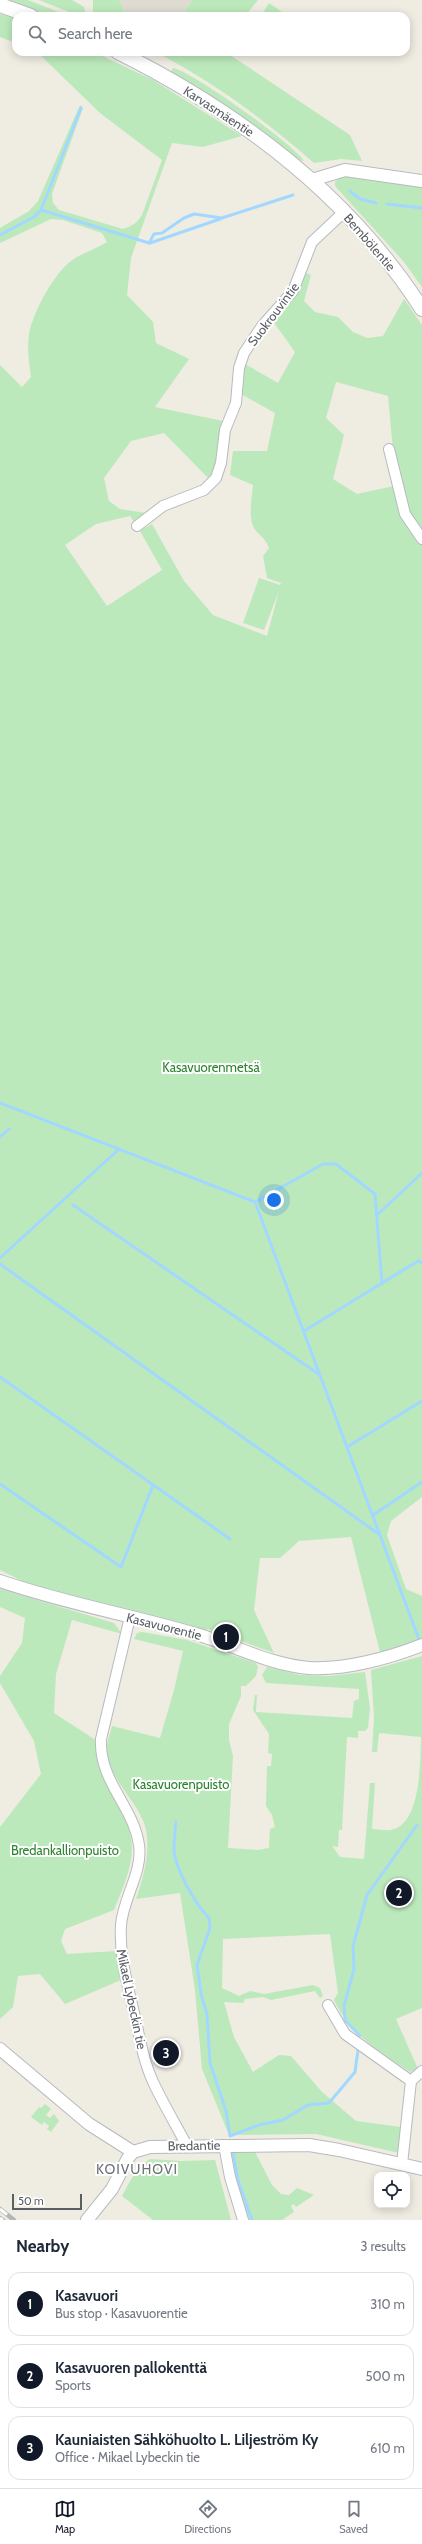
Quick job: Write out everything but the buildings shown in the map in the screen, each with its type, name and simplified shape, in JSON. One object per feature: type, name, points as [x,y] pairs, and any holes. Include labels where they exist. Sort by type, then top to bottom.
[{"type":"main road","points":[[0,5],[20,12]]},
{"type":"main road","name":"Karvasmäentie","points":[[126,56],[161,73],[235,121],[285,156],[312,180]]},
{"type":"main road","name":"Bembölentie","points":[[312,180],[344,212],[390,264],[422,309]]},
{"type":"street","points":[[312,180],[345,170],[422,181]]},
{"type":"street","name":"Suokrouvintie","points":[[137,526],[163,506],[204,490],[216,478],[221,463],[225,430],[236,403],[239,368],[244,353],[262,326],[293,291],[312,242],[344,212]]},
{"type":"street","points":[[389,449],[405,514],[422,539]]},
{"type":"street","name":"Kasavuorentie","points":[[0,1581],[34,1592],[130,1618],[196,1634],[288,1664],[310,1668],[364,1662],[422,1645]]},
{"type":"street","name":"Mikael Lybeckin tie","points":[[130,1618],[101,1739],[100,1755],[108,1779],[130,1815],[140,1847],[134,1878],[125,1904],[120,1946],[145,2059],[154,2084],[187,2146]]},
{"type":"street","points":[[328,2005],[346,2034],[411,2081]]},
{"type":"street","points":[[0,2049],[89,2124],[133,2152],[112,2189],[87,2220]]},
{"type":"street","points":[[402,2164],[411,2081],[422,2071]]},
{"type":"street","points":[[224,2145],[230,2177],[243,2220]]},
{"type":"street","name":"Bredantie","points":[[133,2152],[162,2146],[316,2146],[422,2169]]},
{"type":"shaded area","points":[[119,0],[192,0],[184,12],[124,12]]},
{"type":"green space","points":[[3,0],[28,0],[59,12],[38,12]]},
{"type":"green space","points":[[39,0],[72,0],[84,7],[85,12],[69,12]]},
{"type":"green space","points":[[93,0],[119,0],[124,12],[93,12]]},
{"type":"green space","points":[[192,0],[258,0],[248,12],[184,12]]},
{"type":"green space","points":[[269,3],[282,12],[263,12]]},
{"type":"green space","points":[[0,14],[12,18],[12,42],[0,37]]},
{"type":"green space","name":"Kasavuorenmetsä","points":[[41,56],[102,56],[153,80],[242,136],[203,147],[172,143],[131,258],[127,295],[153,322],[156,343],[189,359],[155,407],[223,421],[219,456],[211,481],[164,433],[131,441],[104,478],[109,501],[120,509],[146,513],[134,522],[130,516],[96,524],[65,545],[107,606],[162,570],[140,531],[152,524],[184,581],[213,615],[267,636],[279,591],[264,630],[243,623],[259,578],[280,585],[281,583],[267,578],[263,556],[269,548],[253,526],[251,515],[253,485],[230,475],[233,451],[267,451],[275,413],[241,394],[245,364],[278,383],[295,352],[272,320],[292,300],[306,273],[311,275],[304,301],[315,312],[338,317],[353,332],[367,338],[383,336],[404,299],[422,325],[422,536],[407,510],[393,451],[388,396],[336,382],[326,418],[344,435],[333,479],[357,494],[394,486],[422,544],[422,1497],[391,1521],[387,1535],[406,1589],[422,1596],[422,1640],[380,1652],[351,1537],[299,1541],[280,1558],[260,1558],[254,1610],[274,1653],[208,1629],[203,1631],[26,1583],[0,1570],[0,365],[22,387],[31,377],[28,339],[31,325],[40,303],[54,280],[69,263],[77,257],[107,242],[102,233],[63,220],[51,219],[0,243],[0,228],[29,211],[38,201],[80,105],[83,108],[52,194],[53,203],[59,210],[123,229],[136,222],[142,215],[162,160],[100,113]]},
{"type":"green space","points":[[163,56],[232,56],[350,135],[362,161],[341,159],[314,163],[258,117],[177,63]]},
{"type":"green space","points":[[173,68],[200,81],[242,109],[282,140],[304,161],[295,159],[170,73]]},
{"type":"green space","points":[[352,176],[422,186],[422,287],[404,262],[335,186],[335,182],[339,178]]},
{"type":"green space","name":"Bredankallionpuisto","points":[[0,1589],[114,1623],[122,1634],[72,1620],[56,1674],[54,1713],[97,1741],[99,1766],[129,1830],[132,1850],[129,1871],[114,1910],[65,1929],[61,1941],[67,1954],[116,1951],[121,1980],[65,2004],[40,1974],[18,1976],[13,2007],[0,2019],[0,1827],[41,1774],[34,1741],[0,1683],[0,1676],[22,1643],[25,1618],[0,1607]]},
{"type":"green space","name":"Kasavuorenpuisto","points":[[142,1632],[187,1640],[256,1663],[258,1667],[256,1676],[246,1686],[241,1686],[241,1696],[229,1724],[229,1740],[233,1756],[228,1848],[258,1850],[269,1848],[270,1829],[275,1827],[272,1815],[266,1806],[267,1766],[271,1766],[272,1754],[268,1753],[269,1734],[253,1710],[255,1695],[257,1695],[256,1712],[352,1718],[354,1701],[359,1699],[359,1689],[266,1683],[262,1675],[267,1667],[300,1675],[329,1676],[365,1672],[370,1708],[368,1728],[365,1731],[358,1731],[358,1738],[347,1737],[342,1830],[339,1830],[338,1847],[332,1846],[340,1857],[364,1859],[370,1783],[375,1783],[372,1829],[391,1830],[401,1825],[409,1816],[414,1804],[419,1775],[421,1737],[379,1733],[377,1752],[372,1752],[374,1718],[371,1670],[422,1656],[422,2008],[396,2019],[418,2069],[410,2072],[376,2049],[357,2033],[341,2013],[334,2000],[338,1993],[330,1934],[223,1939],[222,1988],[239,1996],[250,1991],[264,1994],[313,1985],[320,1988],[323,1996],[320,1998],[315,1991],[271,2000],[263,1997],[245,1999],[243,2003],[224,2002],[234,2037],[253,2072],[279,2055],[291,2056],[322,2092],[356,2121],[401,2127],[399,2153],[316,2134],[229,2135],[202,2069],[195,1990],[180,1893],[136,1899],[146,1860],[147,1836],[139,1812],[117,1780],[107,1757],[107,1744],[112,1726],[160,1738],[174,1690],[183,1651],[134,1639],[137,1633]]},
{"type":"green space","points":[[45,2104],[51,2109],[46,2115],[50,2118],[54,2114],[59,2121],[51,2132],[47,2129],[49,2126],[44,2122],[42,2125],[31,2117],[39,2107],[41,2108]]},
{"type":"green space","points":[[232,2150],[254,2150],[272,2185],[281,2194],[289,2195],[297,2188],[314,2195],[296,2207],[294,2204],[291,2206],[294,2212],[282,2220],[249,2220],[237,2183]]},
{"type":"green space","points":[[150,2159],[181,2161],[215,2160],[231,2220],[153,2220],[122,2196],[137,2171]]},
{"type":"waterway","points":[[0,235],[34,217],[41,210],[81,108]]},
{"type":"waterway","points":[[350,191],[360,199],[376,203]]},
{"type":"waterway","points":[[41,210],[149,243],[154,234],[162,233],[184,218],[194,214],[222,218],[293,195]]},
{"type":"waterway","points":[[387,204],[422,208]]},
{"type":"waterway","points":[[150,243],[220,219]]},
{"type":"waterway","points":[[0,1103],[255,1202],[420,1642]]},
{"type":"waterway","points":[[0,1137],[9,1129]]},
{"type":"waterway","points":[[0,1258],[118,1150]]},
{"type":"waterway","points":[[255,1202],[323,1164],[336,1164],[375,1194],[382,1284]]},
{"type":"waterway","points":[[377,1215],[422,1173]]},
{"type":"waterway","points":[[73,1205],[320,1375]]},
{"type":"waterway","points":[[304,1331],[418,1261],[422,1263]]},
{"type":"waterway","points":[[0,1264],[380,1535]]},
{"type":"waterway","points":[[0,1377],[230,1539]]},
{"type":"waterway","points":[[347,1447],[422,1401]]},
{"type":"waterway","points":[[373,1515],[422,1482]]},
{"type":"waterway","points":[[0,1484],[121,1567],[153,1485]]},
{"type":"waterway","points":[[176,1822],[174,1850],[178,1867],[192,1896],[209,1918],[210,1928],[197,1965],[201,1994],[207,2014],[210,2063],[226,2111],[230,2136],[259,2125],[283,2120],[308,2105],[329,2103],[355,2072],[358,2050]]},
{"type":"waterway","points":[[360,2036],[345,2020],[344,2006],[354,1969],[353,1946],[367,1895],[417,1825]]},
{"type":"waterway","points":[[233,2153],[238,2180],[252,2220]]},
{"type":"railway","points":[[0,2209],[14,2220]]},
{"type":"place","name":"Kasavuori","points":[[226,1637]]},
{"type":"place","name":"Kasavuoren pallokenttä","points":[[399,1893]]},
{"type":"place","name":"Kauniaisten Sähköhuolto L. Liljeström Ky","points":[[166,2053]]},
{"type":"district","name":"KOIVUHOVI","points":[[137,2169]]}]
